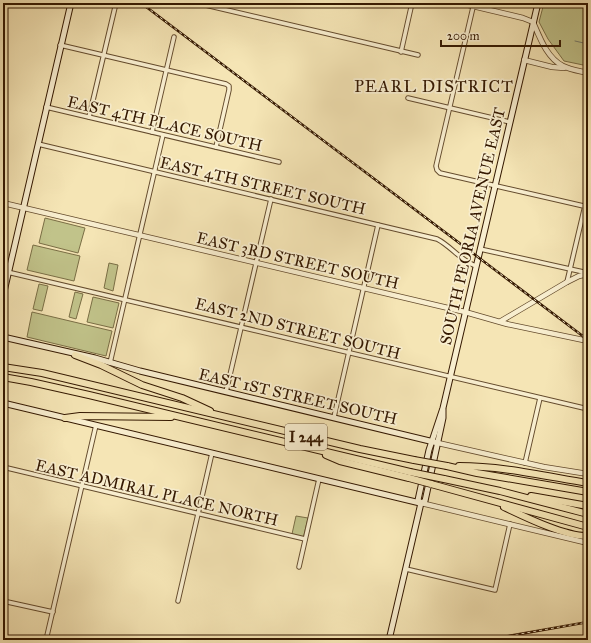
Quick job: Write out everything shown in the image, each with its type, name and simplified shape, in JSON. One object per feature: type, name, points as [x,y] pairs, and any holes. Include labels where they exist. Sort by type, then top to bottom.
[{"type":"highway","points":[[75,354],[142,385],[182,398],[222,416]]},
{"type":"highway","name":"I 244","points":[[3,367],[54,376],[360,450],[477,473],[588,492]]},
{"type":"highway","name":"I 244","points":[[3,378],[43,384],[303,446],[410,475]]},
{"type":"highway","points":[[65,418],[80,416],[182,418]]},
{"type":"highway","points":[[447,466],[477,466],[588,482]]},
{"type":"highway","points":[[410,475],[444,479],[500,491],[588,506]]},
{"type":"highway","points":[[410,475],[442,488],[588,526]]},
{"type":"highway","points":[[567,488],[588,496]]},
{"type":"highway","points":[[500,491],[588,514]]},
{"type":"highway","points":[[486,499],[588,541]]},
{"type":"main road","points":[[3,296],[6,271],[23,208],[71,3]]},
{"type":"main road","name":"SOUTH PEORIA AVENUE EAST","points":[[443,408],[443,418],[425,501],[421,503],[418,500],[432,441],[443,408],[538,3]]},
{"type":"main road","name":"EAST 1ST STREET SOUTH","points":[[3,337],[438,443]]},
{"type":"main road","points":[[3,403],[421,503],[389,640]]},
{"type":"street","points":[[3,8],[4,3]]},
{"type":"street","points":[[89,117],[116,3]]},
{"type":"street","points":[[197,3],[214,5],[418,55]]},
{"type":"street","points":[[401,52],[412,3]]},
{"type":"street","points":[[460,3],[474,5],[533,22],[548,52],[556,61],[567,68]]},
{"type":"street","points":[[474,5],[436,166],[437,170],[440,173],[586,207]]},
{"type":"street","points":[[152,132],[174,37]]},
{"type":"street","points":[[60,45],[226,84],[229,90],[216,147]]},
{"type":"street","points":[[524,60],[552,67],[567,68],[588,73]]},
{"type":"street","points":[[408,98],[510,122]]},
{"type":"street","name":"EAST 4TH PLACE SOUTH","points":[[46,107],[279,162]]},
{"type":"street","points":[[110,363],[164,135]]},
{"type":"street","name":"EAST 4TH STREET SOUTH","points":[[38,144],[437,239],[443,242],[470,264],[476,266]]},
{"type":"street","points":[[567,282],[586,207],[588,192]]},
{"type":"street","points":[[226,392],[271,200]]},
{"type":"street","name":"EAST 3RD STREET SOUTH","points":[[3,203],[465,312],[501,321],[507,324],[588,341]]},
{"type":"street","points":[[334,417],[378,225]]},
{"type":"street","points":[[480,249],[588,274]]},
{"type":"street","name":"EAST 2ND STREET SOUTH","points":[[6,271],[588,409]]},
{"type":"street","points":[[501,321],[567,282],[579,276],[588,274]]},
{"type":"street","points":[[525,463],[540,398]]},
{"type":"street","points":[[46,640],[96,425]]},
{"type":"street","name":"EAST 1ST STREET SOUTH","points":[[438,443],[525,463],[588,474]]},
{"type":"street","points":[[178,601],[212,453]]},
{"type":"street","name":"EAST ADMIRAL PLACE NORTH","points":[[3,467],[305,539]]},
{"type":"street","points":[[299,567],[319,479]]},
{"type":"street","points":[[421,503],[588,541]]},
{"type":"street","points":[[406,568],[495,590],[510,524]]},
{"type":"street","points":[[3,601],[53,612]]},
{"type":"green space","points":[[544,3],[588,3],[588,66],[564,61],[548,39],[539,22]]},
{"type":"green space","points":[[45,218],[85,228],[78,253],[39,243]]},
{"type":"green space","points":[[33,245],[80,256],[74,281],[27,270]]},
{"type":"green space","points":[[109,263],[118,265],[113,291],[104,288]]},
{"type":"green space","points":[[39,284],[48,286],[42,311],[33,309]]},
{"type":"green space","points":[[75,292],[83,294],[76,319],[69,317]]},
{"type":"green space","points":[[93,297],[119,303],[113,328],[87,322]]},
{"type":"green space","points":[[32,312],[112,331],[106,356],[27,337]]},
{"type":"green space","points":[[296,516],[308,518],[303,537],[292,534]]},
{"type":"waterway","points":[[575,41],[588,44]]},
{"type":"railway","points":[[141,3],[588,340]]},
{"type":"railway","points":[[486,640],[588,622]]},
{"type":"district","name":"PEARL DISTRICT","points":[[434,86]]}]
